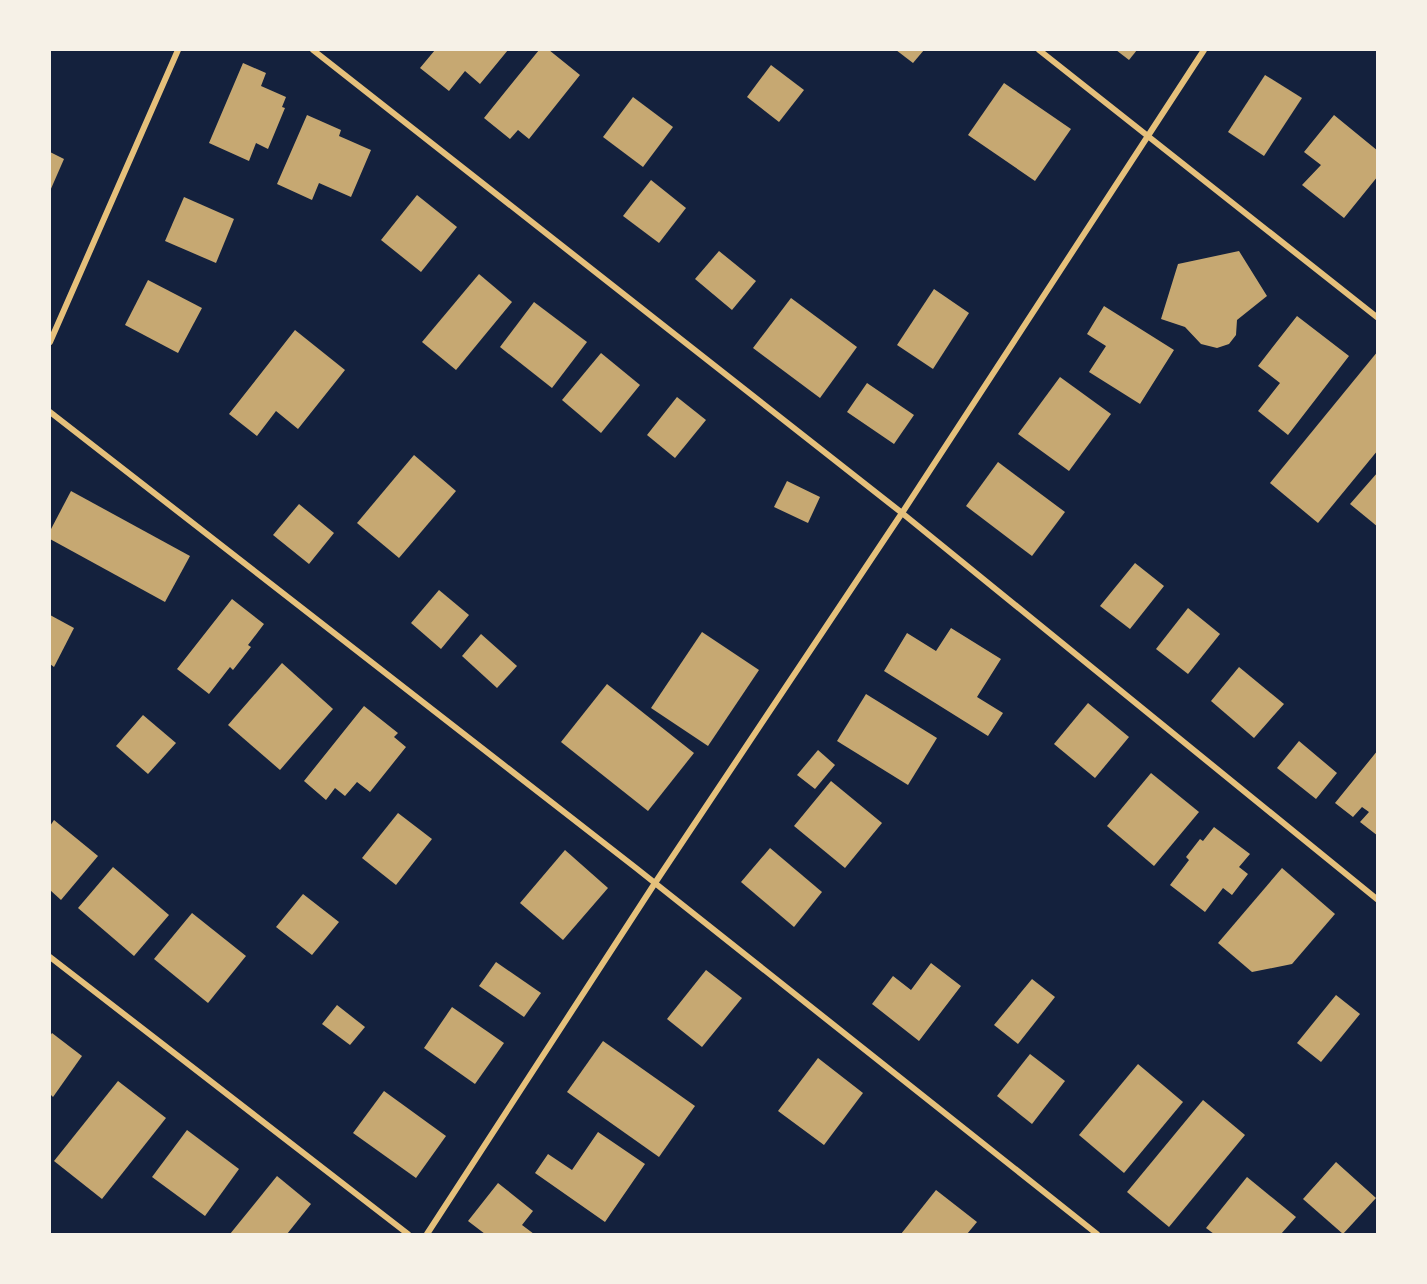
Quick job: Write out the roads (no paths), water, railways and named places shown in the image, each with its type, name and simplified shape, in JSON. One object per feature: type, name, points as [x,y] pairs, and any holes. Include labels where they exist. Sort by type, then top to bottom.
[{"type":"street","points":[[50,342],[178,50]]},
{"type":"street","points":[[313,50],[902,513],[1377,900]]},
{"type":"street","points":[[1039,50],[1377,318]]},
{"type":"street","points":[[428,1234],[655,883],[902,513],[1204,50]]},
{"type":"street","points":[[50,412],[655,883],[1097,1234]]},
{"type":"street","points":[[50,957],[408,1234]]}]
